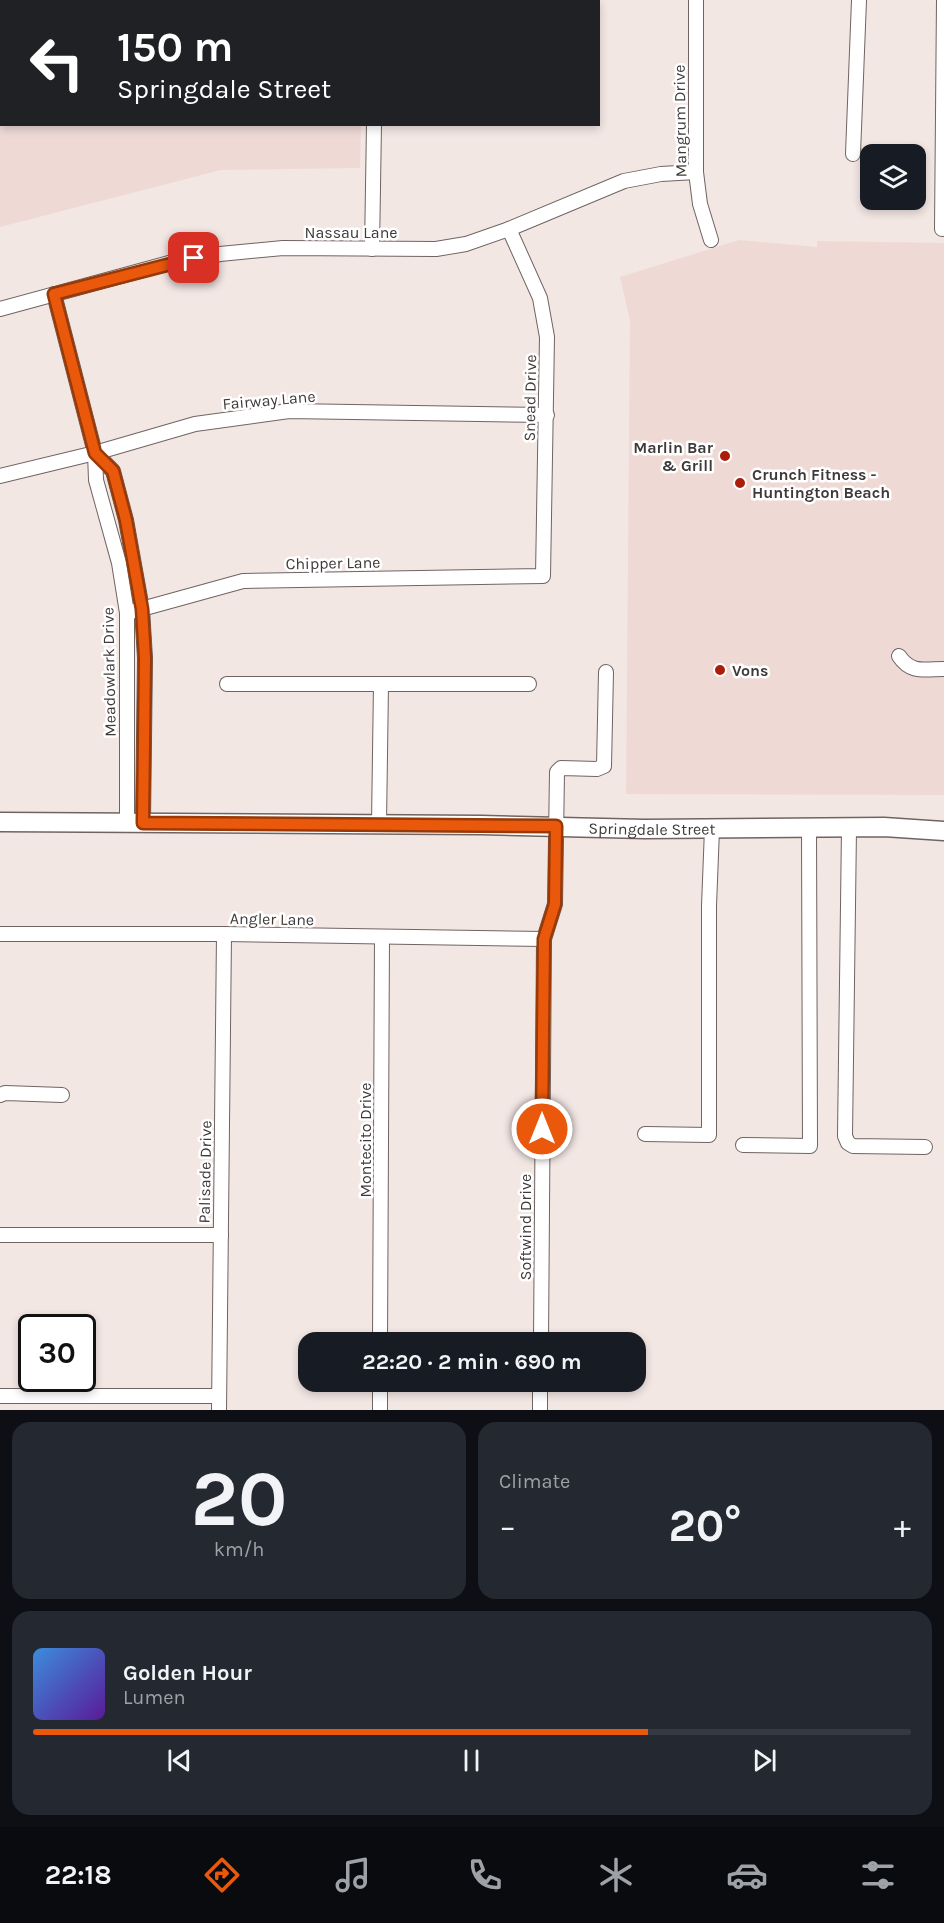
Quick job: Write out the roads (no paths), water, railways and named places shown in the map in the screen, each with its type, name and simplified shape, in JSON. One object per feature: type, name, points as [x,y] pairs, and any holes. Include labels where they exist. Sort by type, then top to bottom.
[{"type":"main road","name":"Springdale Street","points":[[0,822],[712,828],[884,827],[944,831]]},
{"type":"street","name":"Mangrum Drive","points":[[696,0],[696,172],[700,204],[711,240]]},
{"type":"street","points":[[853,154],[859,0]]},
{"type":"street","points":[[942,229],[944,0]]},
{"type":"street","points":[[372,249],[374,126]]},
{"type":"street","name":"Nassau Lane","points":[[0,309],[169,263],[211,255],[283,248],[436,249],[466,244],[509,229],[624,181],[661,174],[696,172]]},
{"type":"street","name":"Snead Drive","points":[[509,229],[540,298],[547,337],[543,576]]},
{"type":"street","name":"Meadowlark Drive","points":[[54,294],[95,453],[96,480],[119,563],[127,613],[135,823]]},
{"type":"street","name":"Fairway Lane","points":[[0,476],[95,453],[195,424],[289,411],[547,415]]},
{"type":"street","name":"Meadowlark Drive","points":[[95,453],[113,471],[126,520],[142,609],[145,658],[135,823]]},
{"type":"street","name":"Chipper Lane","points":[[127,613],[243,581],[543,576]]},
{"type":"street","points":[[899,656],[911,669],[944,669]]},
{"type":"street","name":"Softwind Drive","points":[[541,1332],[544,939],[555,904],[557,772],[561,768],[597,769],[604,766],[606,672]]},
{"type":"street","points":[[227,684],[529,684]]},
{"type":"street","points":[[379,824],[381,684]]},
{"type":"street","points":[[645,1134],[709,1135],[709,906],[712,828]]},
{"type":"street","points":[[743,1145],[810,1146],[809,828]]},
{"type":"street","points":[[849,828],[845,1136],[848,1143],[853,1146],[926,1147]]},
{"type":"street","name":"Angler Lane","points":[[0,934],[224,934],[544,939]]},
{"type":"street","name":"Palisade Drive","points":[[219,1410],[224,934]]},
{"type":"street","name":"Montecito Drive","points":[[380,1332],[382,937]]},
{"type":"street","points":[[0,1095],[5,1093],[62,1095]]},
{"type":"street","points":[[0,1235],[221,1235]]},
{"type":"street","points":[[380,1392],[380,1410]]},
{"type":"street","points":[[540,1392],[540,1410]]},
{"type":"street","points":[[0,1396],[219,1396]]},
{"type":"place","name":"Marlin Bar & Grill","points":[[725,456]]},
{"type":"place","name":"Crunch Fitness - Huntington Beach","points":[[740,483]]},
{"type":"place","name":"Vons","points":[[720,670]]}]
